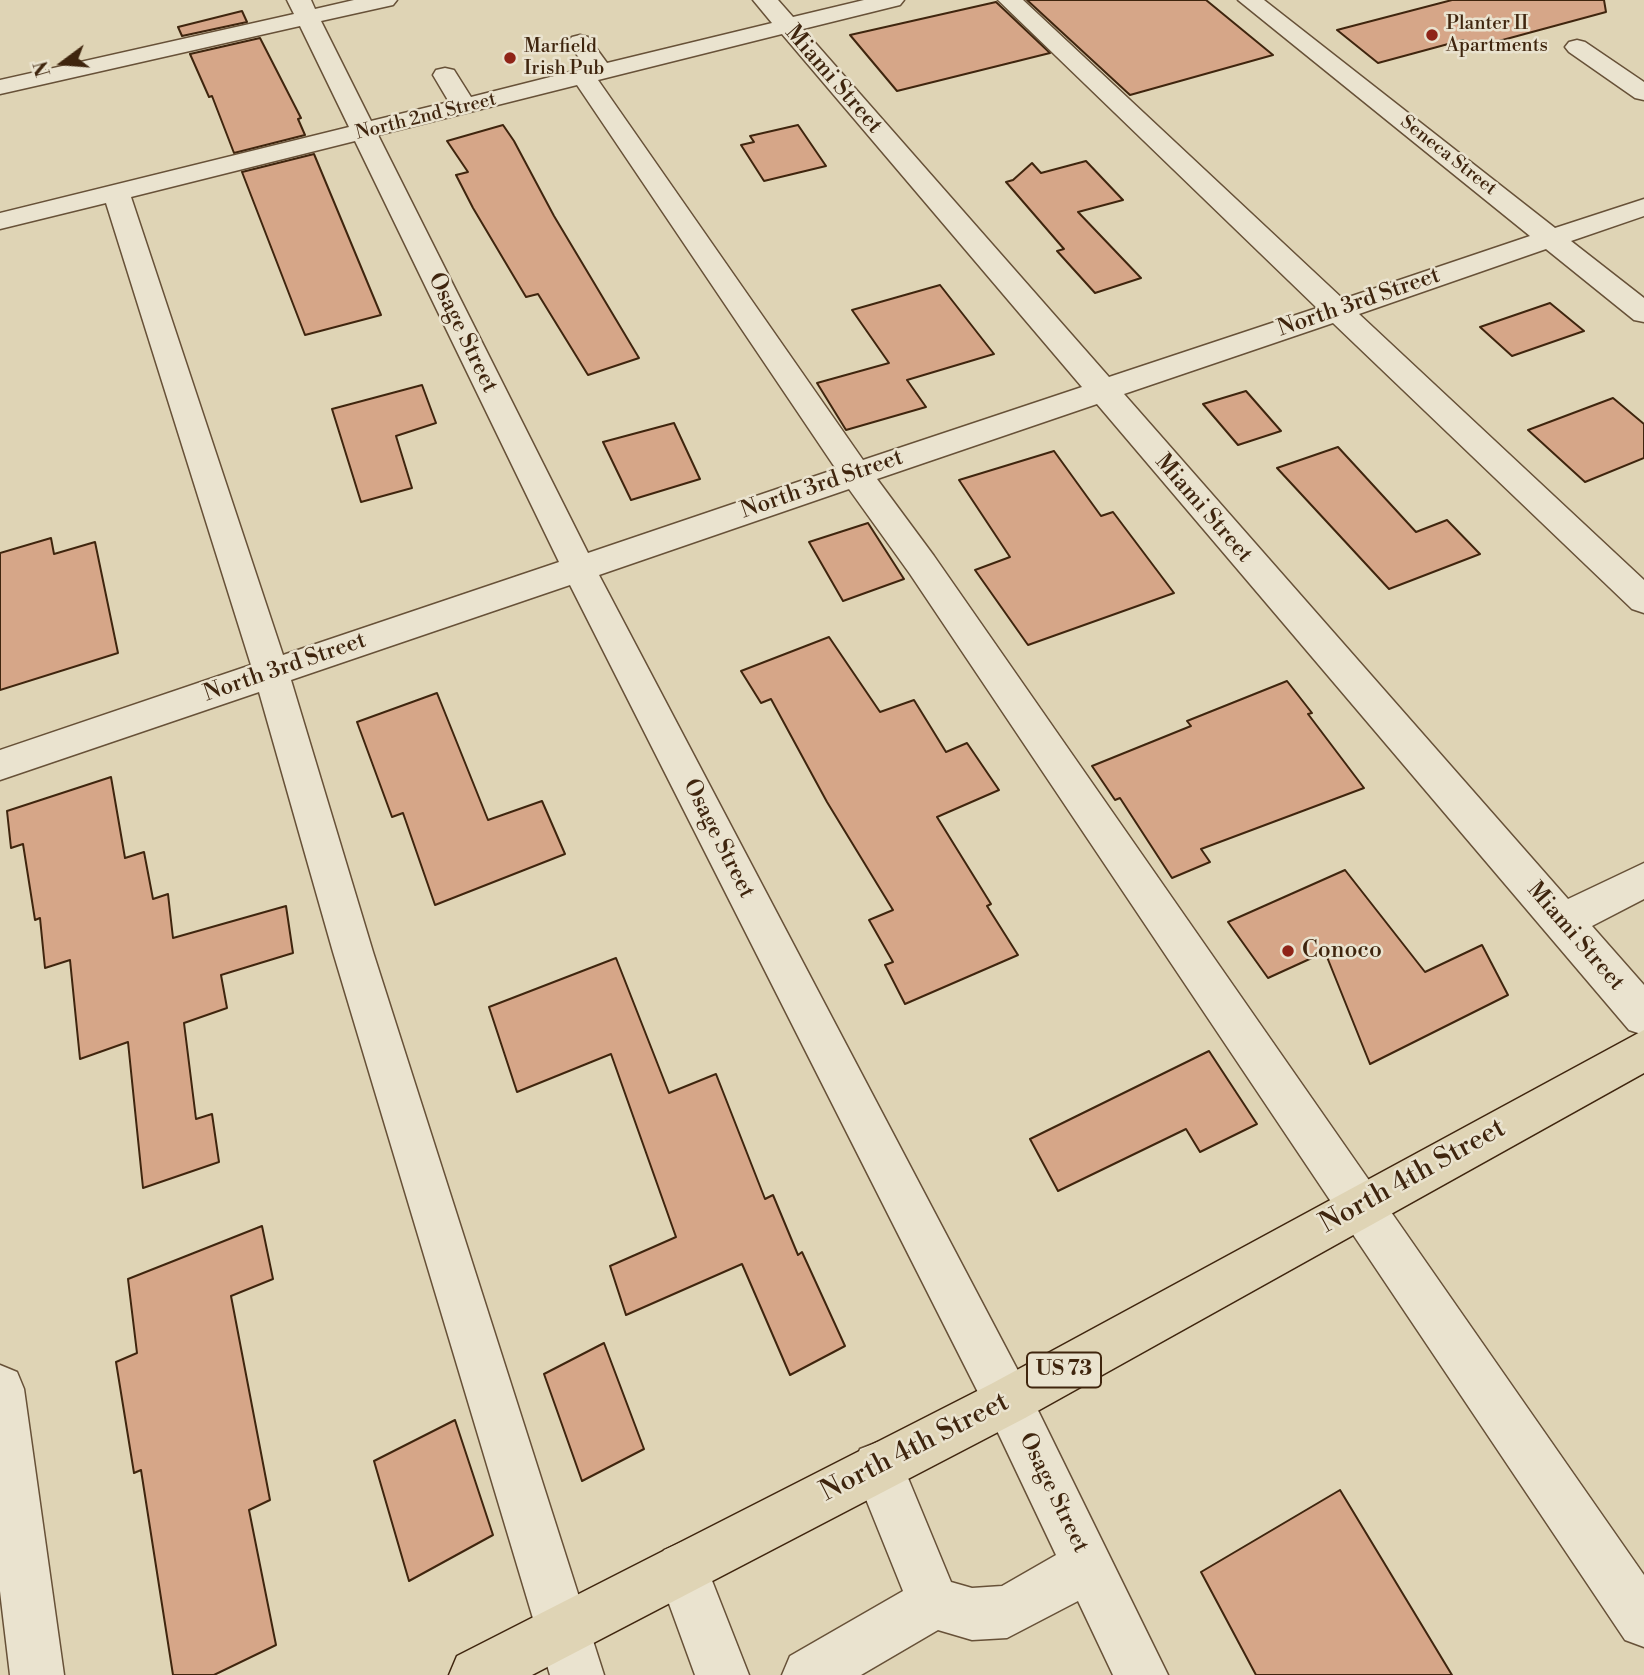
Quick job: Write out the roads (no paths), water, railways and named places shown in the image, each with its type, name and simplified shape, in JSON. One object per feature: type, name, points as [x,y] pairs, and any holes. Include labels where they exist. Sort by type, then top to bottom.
[{"type":"highway","name":"North 4th Street","points":[[476,1675],[569,1653],[682,1568],[1008,1401],[1644,1050]]},
{"type":"street","points":[[0,87],[304,9],[385,0]]},
{"type":"street","name":"Miami Street","points":[[765,0],[1644,1016]]},
{"type":"street","name":"North 2nd Street","points":[[0,221],[892,0]]},
{"type":"street","points":[[1010,0],[1644,600]]},
{"type":"street","name":"Seneca Street","points":[[1250,0],[1552,237],[1644,313]]},
{"type":"street","name":"Osage Street","points":[[304,9],[578,567],[1008,1401],[1142,1675]]},
{"type":"street","points":[[580,42],[593,75],[856,473],[922,565],[1644,1621]]},
{"type":"street","points":[[1577,47],[1644,93]]},
{"type":"street","points":[[445,75],[465,107]]},
{"type":"street","points":[[116,193],[271,673],[357,965],[569,1653]]},
{"type":"street","name":"North 3rd Street","points":[[0,765],[1644,207]]},
{"type":"street","points":[[1562,922],[1644,880]]},
{"type":"street","points":[[0,1389],[37,1675]]},
{"type":"street","points":[[878,1467],[934,1603]]},
{"type":"street","points":[[809,1675],[934,1603],[972,1614],[1007,1612],[1088,1566]]},
{"type":"street","points":[[682,1568],[722,1675]]},
{"type":"place","name":"Planter II Apartments","points":[[1432,35]]},
{"type":"place","name":"Marfield Irish Pub","points":[[510,58]]},
{"type":"place","name":"Conoco","points":[[1288,951]]}]
